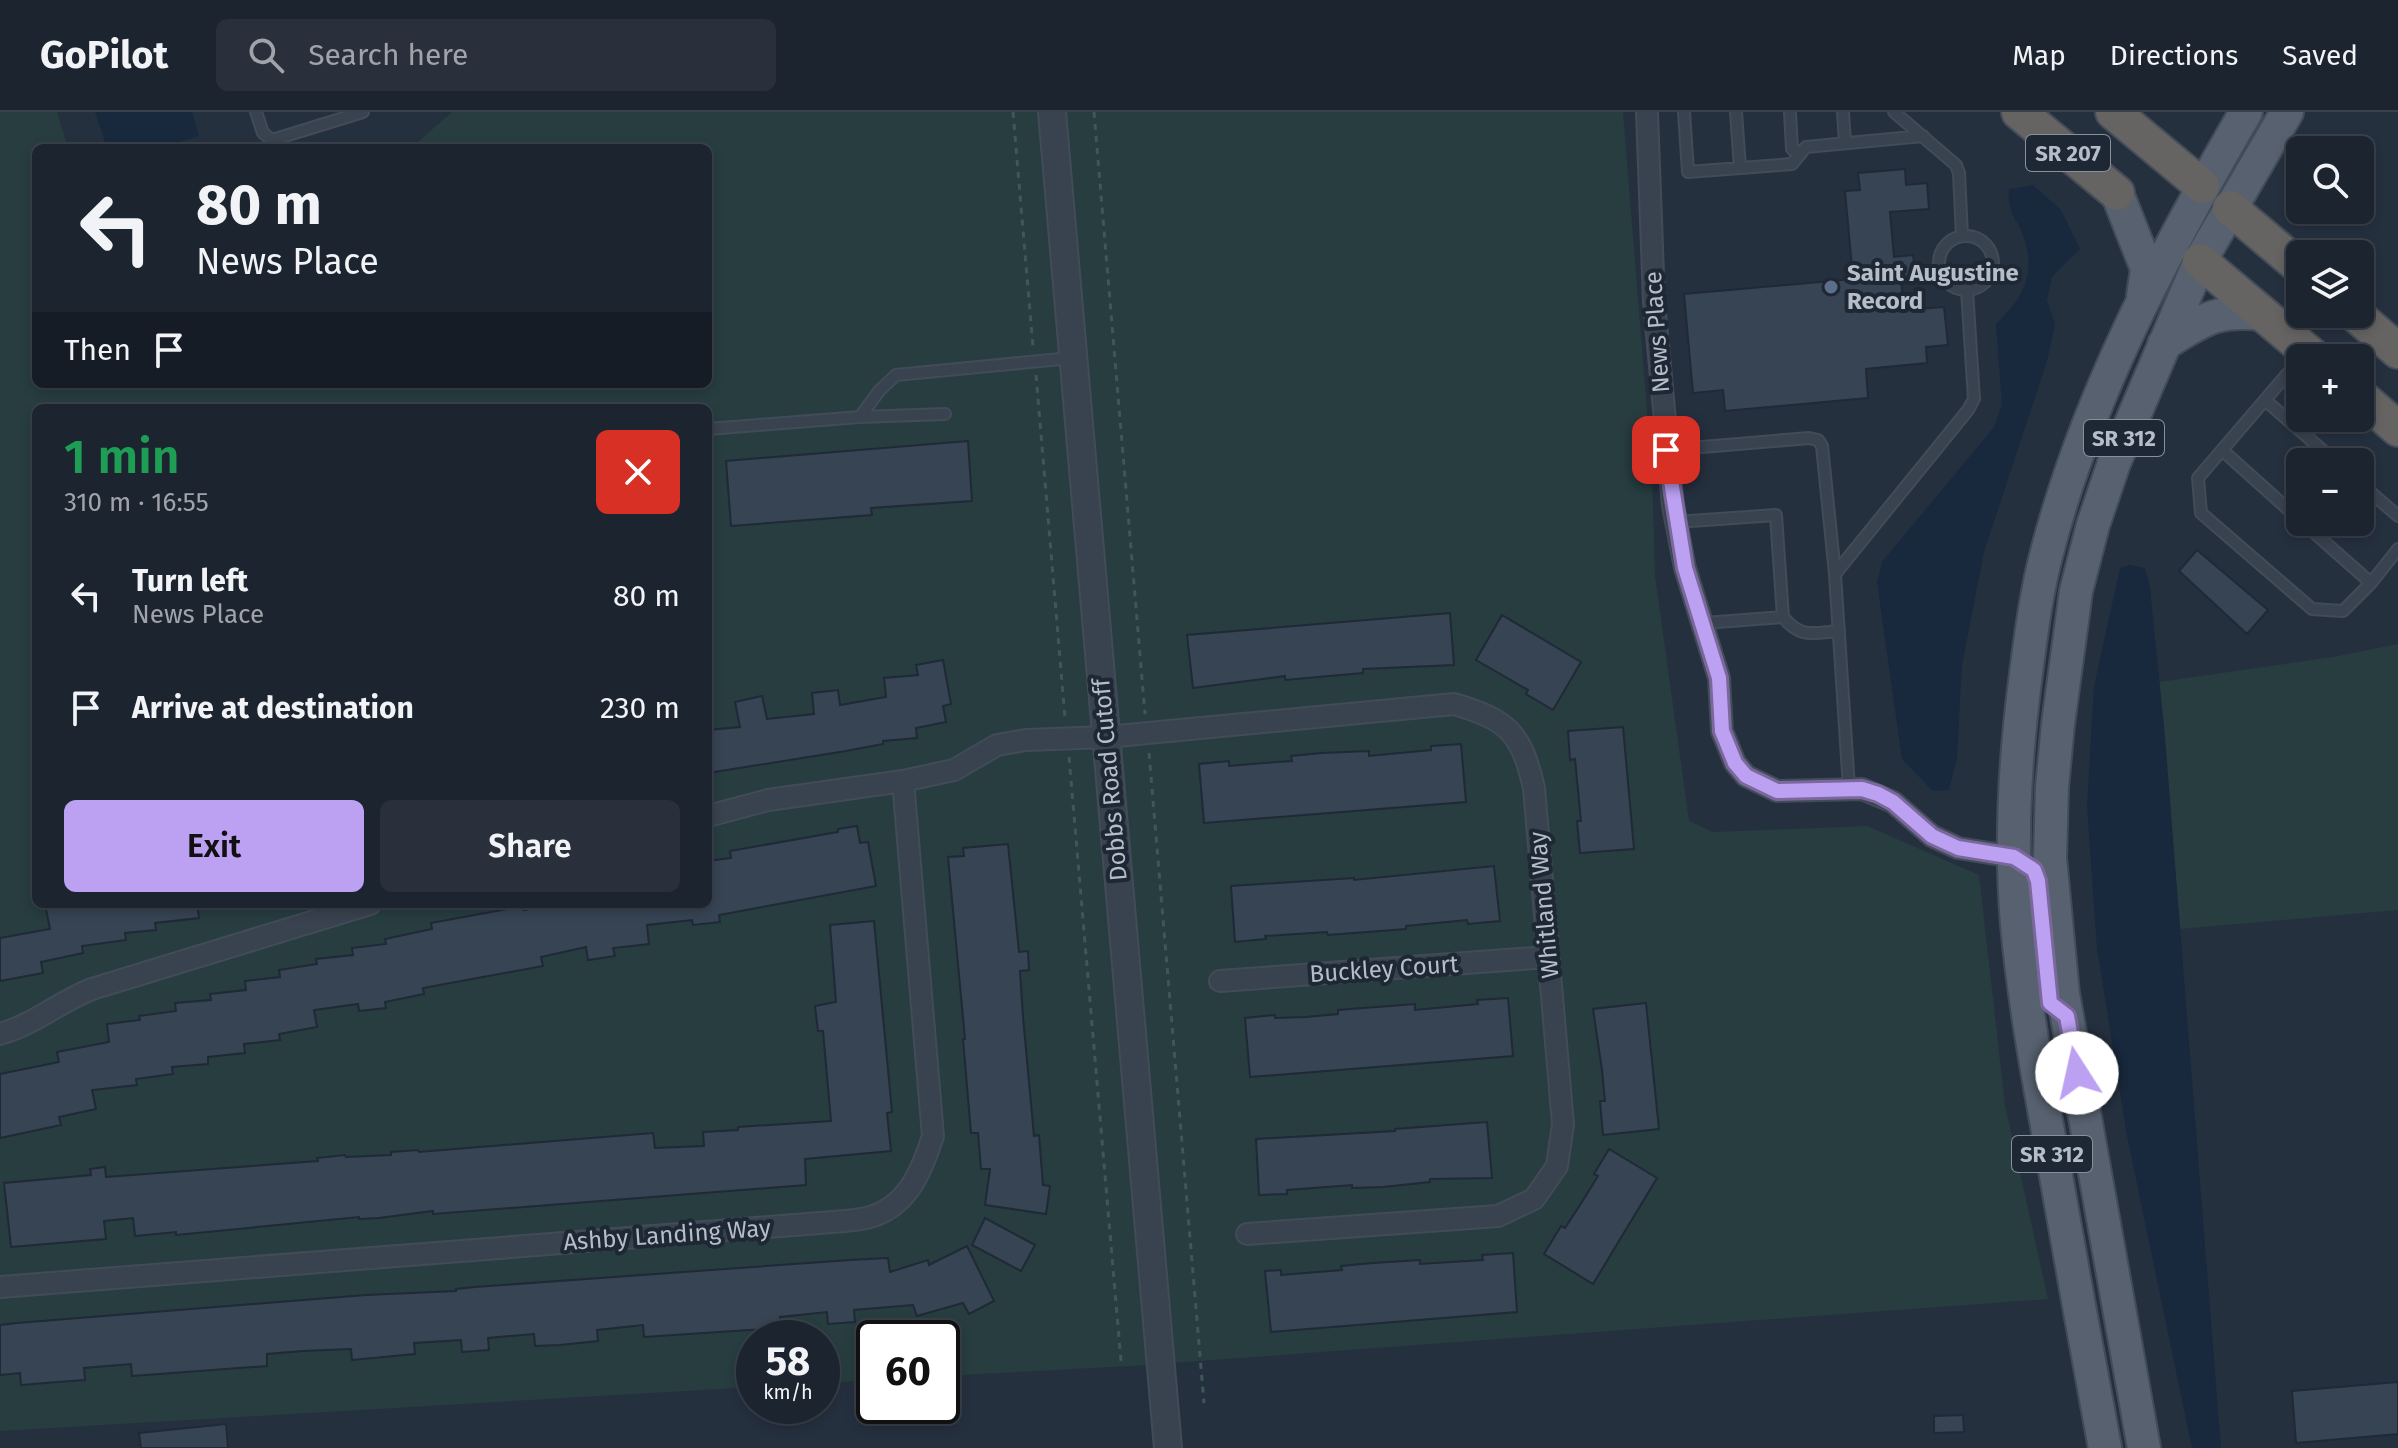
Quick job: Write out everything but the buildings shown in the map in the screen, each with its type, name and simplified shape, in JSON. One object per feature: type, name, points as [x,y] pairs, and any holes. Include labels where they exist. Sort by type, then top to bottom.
[{"type":"highway","name":"SR 207","points":[[2019,112],[2117,193]]},
{"type":"highway","name":"SR 207","points":[[2113,112],[2202,186]]},
{"type":"highway","name":"SR 207","points":[[2230,208],[2286,255]]},
{"type":"highway","name":"SR 207","points":[[2200,261],[2294,344]]},
{"type":"highway","points":[[2371,328],[2398,351]]},
{"type":"highway","points":[[2374,408],[2398,429]]},
{"type":"main road","name":"SR 312","points":[[2105,1448],[2025,995],[2014,857],[2015,780],[2021,708],[2046,557],[2093,414],[2143,300],[2202,186],[2246,112]]},
{"type":"main road","name":"SR 312","points":[[2144,1448],[2067,1016],[2055,922],[2050,858],[2052,787],[2066,654],[2076,591],[2093,525],[2114,463],[2200,261],[2287,112]]},
{"type":"main road","name":"SR 207","points":[[2202,186],[2230,208]]},
{"type":"main road","name":"SR 207","points":[[2117,193],[2200,261]]},
{"type":"main road","points":[[2117,193],[2147,269],[2143,300]]},
{"type":"main road","points":[[2164,344],[2216,314],[2235,311],[2263,314]]},
{"type":"main road","points":[[2014,857],[2034,870],[2038,881],[2050,1003],[2067,1016]]},
{"type":"street","name":"Dobbs Road Cutoff","points":[[1052,112],[1168,1448]]},
{"type":"street","name":"News Place","points":[[1647,112],[1652,274],[1666,450],[1685,568],[1719,678],[1722,731],[1735,763],[1746,776],[1777,791],[1862,789],[1893,802],[1932,836],[1958,848],[2014,857]]},
{"type":"street","name":"Whitland Way","points":[[1106,737],[1454,704],[1488,714],[1511,730],[1526,752],[1534,788],[1563,1124],[1557,1166],[1534,1199],[1498,1216],[1247,1234]]},
{"type":"street","points":[[712,815],[768,800],[903,781],[954,770],[997,745],[1026,740],[1106,737]]},
{"type":"street","name":"Ashby Landing Way","points":[[0,1287],[845,1221],[876,1215],[901,1198],[922,1170],[933,1136],[903,781]]},
{"type":"street","points":[[0,1034],[23,1028],[65,999],[92,989],[357,908]]},
{"type":"street","name":"Buckley Court","points":[[1220,981],[1548,957]]},
{"type":"lane","points":[[256,112],[263,133],[272,140],[363,112]]},
{"type":"lane","points":[[1684,112],[1688,172],[1792,164],[1806,147],[1923,136]]},
{"type":"lane","points":[[1736,112],[1740,168]]},
{"type":"lane","points":[[1790,112],[1792,149],[1800,155]]},
{"type":"lane","points":[[1843,112],[1845,143]]},
{"type":"lane","points":[[1894,112],[1956,165],[1962,236]]},
{"type":"lane","points":[[1962,236],[1979,239],[1993,260],[1984,284],[1967,290],[1950,285],[1944,279],[1939,261],[1946,245],[1962,236]]},
{"type":"lane","points":[[1835,574],[1974,399],[1967,290]]},
{"type":"lane","points":[[860,417],[879,391],[896,375],[1073,358]]},
{"type":"lane","points":[[2286,377],[2198,478],[2201,513],[2312,609],[2343,611],[2398,549]]},
{"type":"lane","points":[[2265,400],[2320,448]]},
{"type":"lane","points":[[712,429],[945,414]]},
{"type":"lane","points":[[1666,450],[1809,438],[1818,440],[1822,446],[1835,574],[1849,788]]},
{"type":"lane","points":[[2222,450],[2286,508]]},
{"type":"lane","points":[[2374,495],[2398,516]]},
{"type":"lane","points":[[1676,522],[1776,515],[1783,617],[1795,631],[1802,634],[1839,631]]},
{"type":"lane","points":[[2318,536],[2371,583]]},
{"type":"lane","points":[[1704,623],[1783,617]]},
{"type":"path","points":[[1094,112],[1204,1403]]},
{"type":"green space","points":[[0,112],[57,112],[67,144],[32,144],[32,388],[712,388],[712,144],[416,144],[452,112],[1041,112],[1149,1365],[960,1375],[960,1320],[856,1320],[856,1381],[840,1382],[840,1320],[736,1320],[736,1388],[0,1431]]},
{"type":"green space","points":[[1063,112],[1623,112],[1652,474],[1655,576],[1689,821],[1713,832],[1867,826],[1979,875],[2005,1105],[2048,1299],[1171,1363]]},
{"type":"green space","points":[[2398,644],[2398,910],[2180,929],[2159,682],[2333,657]]},
{"type":"water","points":[[95,112],[192,112],[199,136],[173,144],[106,144]]},
{"type":"water","points":[[2033,185],[2061,210],[2080,249],[2052,277],[2047,300],[2055,324],[2047,361],[1984,552],[1962,665],[1957,757],[1949,790],[1933,791],[1902,759],[1877,582],[1882,562],[1994,427],[2002,405],[1996,324],[2014,305],[2028,273],[2027,249],[2011,209],[2009,189]]},
{"type":"water","points":[[2129,565],[2145,568],[2150,587],[2165,737],[2221,1448],[2192,1448],[2127,1136],[2097,948],[2087,806],[2094,687],[2120,568]]},
{"type":"place","name":"Saint Augustine Record","points":[[1831,287]]},
{"type":"route","points":[[1666,450],[1685,568],[1719,678],[1722,731],[1735,763],[1746,776],[1777,791],[1845,788],[1878,794],[1893,802],[1932,836],[1958,848],[2014,857],[2034,870],[2038,881],[2050,1003],[2067,1016],[2077,1073]]}]
